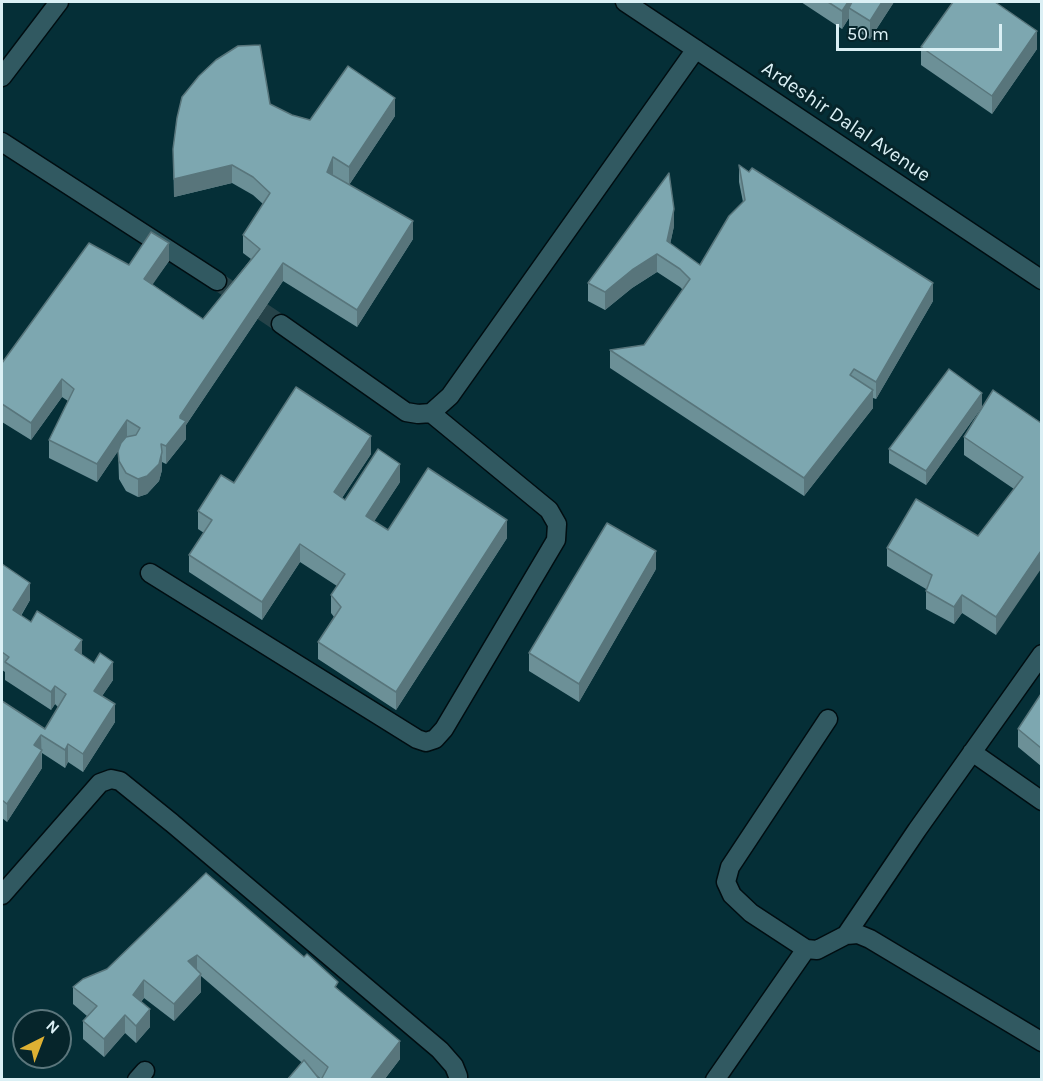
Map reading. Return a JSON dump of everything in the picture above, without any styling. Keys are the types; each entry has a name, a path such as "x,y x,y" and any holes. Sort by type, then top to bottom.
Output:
{"street":[{"path":"2,77 59,2"},
{"name":"Ardeshir Dalal Avenue","path":"626,2 1041,280"},
{"path":"281,324 406,412 431,413 450,396 696,49"},
{"path":"2,142 217,281"},
{"path":"150,573 417,739 426,742 435,739 444,729 556,540 557,524 549,510 431,413"},
{"path":"846,935 1041,654"},
{"path":"828,718 730,867 726,882 732,895 751,913 806,948 817,950 846,935 858,934 870,939 1041,1042"},
{"path":"972,752 1041,801"},
{"path":"2,895 100,783 111,779 120,781 440,1050 454,1066 458,1080"},
{"path":"715,1080 806,948"}],"shaded area":[{"path":"2,2 1041,2 1041,1079 2,1080"}],"building":[{"path":"828,2 848,2 842,11"},
{"path":"852,2 882,2 870,21 849,8"},
{"path":"953,2 995,2 1037,31 992,96 921,47"},
{"path":"260,45 270,104 292,115 310,120 348,66 395,98 349,167 333,157 327,172 413,221 357,310 283,263 180,416 186,421 166,446 161,444 159,464 147,476 138,479 126,473 119,461 118,451 126,437 136,435 140,428 127,420 97,464 49,440 74,389 62,379 31,423 2,404 2,363 89,243 129,265 151,232 169,243 144,279 203,319 260,249 243,235 270,193 253,177 232,165 174,179 173,149 182,97 199,76 216,60 238,46"},
{"path":"739,165 749,172 752,168 933,283 876,382 854,369 850,375 873,390 804,478 610,350 644,345 690,279 680,269 657,254 632,270 605,292 588,283 669,173 674,209 667,241 700,265 729,216 745,200"},
{"path":"949,369 982,393 926,471 889,449"},
{"path":"296,387 371,436 334,492 345,500 378,449 400,464 366,516 388,530 428,468 507,520 396,692 318,642 341,607 331,595 345,574 300,544 262,602 189,555 212,520 198,511 221,475 234,483"},
{"path":"993,390 1041,423 1041,551 996,617 962,595 954,607 926,591 932,575 887,548 916,499 978,536 1023,477 964,437"},
{"path":"607,523 656,551 579,684 529,653"},
{"path":"2,564 30,583 13,610 31,622 37,611 82,640 75,650 94,663 100,653 113,662 94,691 115,704 83,754 68,744 65,750 41,735 34,745 42,750 7,804 2,800 2,701 45,729 66,694 55,686 51,692 5,662 9,657 2,652"},
{"path":"1041,694 1041,748 1018,729"},
{"path":"206,873 304,957 307,954 338,982 335,987 400,1041 370,1080 321,1080 328,1067 197,955 188,961 201,974 174,1004 144,980 133,995 150,1009 136,1026 125,1015 104,1039 83,1021 97,1006 73,987 83,979 107,969"},
{"path":"304,1060 320,1080 287,1080"}],"tunnel":[{"path":"217,281 281,324"}]}
